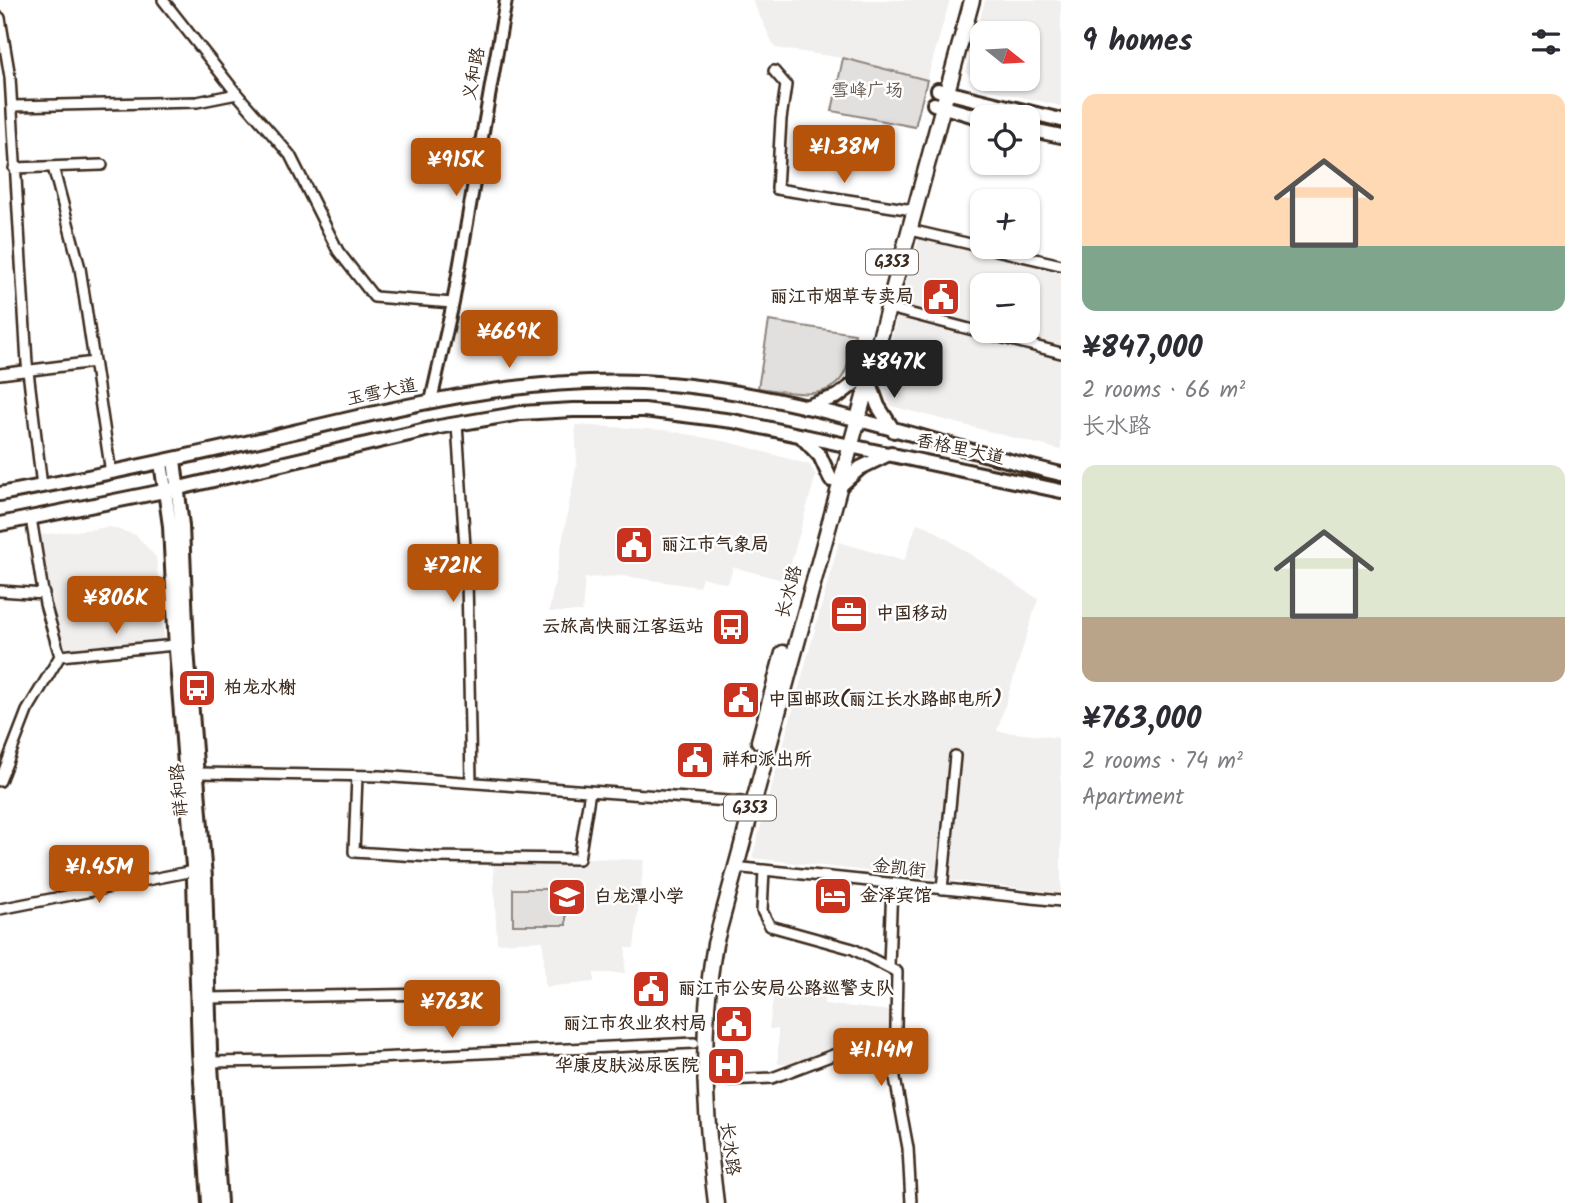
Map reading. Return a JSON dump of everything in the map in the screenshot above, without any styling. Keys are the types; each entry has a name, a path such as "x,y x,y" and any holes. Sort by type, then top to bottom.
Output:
{"highway":[{"name":"长水路","path":"864,380 889,308 910,230 962,0"},
{"name":"长水路","path":"707,1203 695,1105 694,1043 705,942 742,802 864,380 906,209 972,0"},
{"name":"长水路","path":"716,1203 703,1081 704,1026 710,971 734,867 835,483"}],"main road":[{"path":"940,98 970,112"},
{"path":"940,98 1061,120"},
{"path":"1040,132 1061,136"},
{"path":"804,407 838,396 864,380 894,431"},
{"name":"玉雪大道","path":"0,494 167,461 431,401 518,385 621,382 718,390 853,420"},
{"path":"0,524 172,490 366,443 521,413 621,409 704,416 846,444"},
{"name":"香格里大道","path":"853,420 1061,474"},
{"path":"798,434 820,456 835,483 891,453"},
{"name":"香格里大道","path":"846,444 1061,491"},
{"name":"祥和路","path":"167,461 172,490 205,878 208,998 220,1203"},
{"name":"祥和路","path":"172,490 176,645 193,871 199,1051 209,1203"}],"street":[{"path":"163,0 289,155 338,251 374,297 453,303"},
{"name":"义和路","path":"431,401 453,303 504,0"},
{"path":"0,18 8,57 12,106 27,370 42,486"},
{"path":"774,71 786,85 780,119 777,190 906,209"},
{"path":"12,106 197,102 237,94"},
{"path":"14,168 102,166"},
{"path":"53,167 75,244 111,472"},
{"path":"910,230 1061,265"},
{"path":"889,308 1061,353"},
{"path":"0,374 94,362"},
{"path":"457,424 467,578 471,782"},
{"path":"0,781 27,711 60,656 44,594 31,518"},
{"path":"0,591 44,594"},
{"path":"60,656 176,645"},
{"path":"943,889 955,756"},
{"path":"197,773 356,776 471,782 742,802"},
{"path":"356,776 354,852 434,857 579,859 590,790"},
{"name":"金凯街","path":"734,867 1061,901"},
{"path":"764,870 762,912 769,926 853,949 897,972 896,1088 908,1148 911,1203"},
{"path":"0,909 193,871"},
{"path":"889,966 892,884"},
{"path":"208,998 436,994"},
{"path":"703,1081 772,1078 849,1049 896,1042"},
{"path":"211,1062 371,1058 694,1043"}],"shaded area":[{"path":"752,0 950,0 927,80 843,58 775,48"},
{"path":"985,0 1061,0 1061,106 994,91 1040,91 1040,21 979,21"},
{"path":"970,57 970,76 966,72"},
{"name":"丽江市烟草专卖局","path":"920,235 970,247 970,259 1023,259 1061,268 1061,350 1033,343 1040,343 1040,273 970,273 970,327 898,308"},
{"path":"898,314 970,333 970,343 1005,343 1061,358 1061,450 891,406 879,387"},
{"name":"丽江市气象局","path":"575,425 665,430 733,443 810,465 816,475 786,581 733,567 728,584 702,577 699,587 623,576 585,578 582,612 549,612 577,462"},
{"path":"917,523 929,527 1038,599 997,731 1061,738 1061,893 752,858 839,542 904,561"},
{"path":"110,527 136,535 156,557 164,639 66,648 58,637 39,535"},
{"name":"白龙潭小学","path":"584,858 644,860 634,948 626,948 625,973 594,973 594,982 545,987 543,941 497,943 493,864 583,863"},
{"path":"774,991 824,997 824,1004 892,1011 892,1039 800,1064 778,1064 778,1029 769,1029"}],"green space":[{"name":"雪峰广场","path":"843,58 927,80 915,127 832,111"},
{"path":"769,321 855,334 847,368 838,382 829,389 806,393 758,388"},
{"path":"513,889 566,889 566,925 513,925"}],"place":[{"name":"丽江市烟草专卖局","path":"941,297"},
{"name":"丽江市气象局","path":"634,545"},
{"name":"中国移动","path":"849,614"},
{"name":"云旅高快丽江客运站","path":"731,627"},
{"name":"柏龙水榭","path":"197,688"},
{"name":"中国邮政(丽江长水路邮电所)","path":"741,700"},
{"name":"祥和派出所","path":"695,760"},
{"name":"金泽宾馆","path":"833,896"},
{"name":"白龙潭小学","path":"567,897"},
{"name":"丽江市公安局公路巡警支队","path":"651,989"},
{"name":"丽江市农业农村局","path":"734,1024"},
{"name":"华康皮肤泌尿医院","path":"726,1066"}]}
